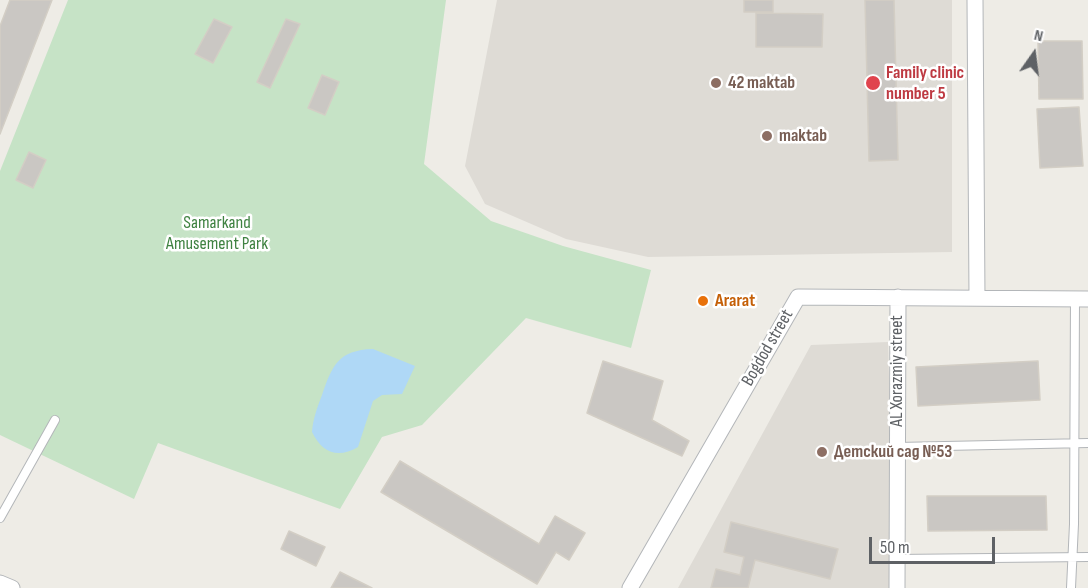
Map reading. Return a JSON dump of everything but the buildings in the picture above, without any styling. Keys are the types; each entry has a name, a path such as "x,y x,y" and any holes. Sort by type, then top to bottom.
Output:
{"street":[{"path":"975,0 977,297"},
{"name":"Bogdod street","path":"630,588 798,297 1082,299"},
{"name":"AL Xorazmiy street","path":"897,588 898,297"},
{"path":"0,584 12,588"}],"lane":[{"path":"1071,588 1082,299"},
{"path":"0,518 55,420"},
{"path":"897,447 1088,443"},
{"path":"896,559 1088,557"}],"shaded area":[{"name":"42 maktab","path":"497,0 952,0 952,252 648,257 566,239 485,204 465,166"},
{"name":"Детский сад №53","path":"888,342 895,588 678,588 811,345"}],"green space":[{"name":"Samarkand Amusement Park","path":"68,0 446,0 424,164 491,221 563,246 651,270 631,348 526,318 422,425 382,437 340,509 158,443 134,499 0,435 0,171"}],"water":[{"path":"373,349 415,366 402,394 382,395 373,401 358,447 344,453 331,452 321,445 312,432 329,376 344,356 361,350"}],"place":[{"name":"42 maktab","path":"716,83"},
{"name":"Family clinic number 5","path":"873,83"},
{"name":"maktab","path":"767,136"},
{"name":"Ararat","path":"703,301"},
{"name":"Детский сад №53","path":"822,452"}]}
